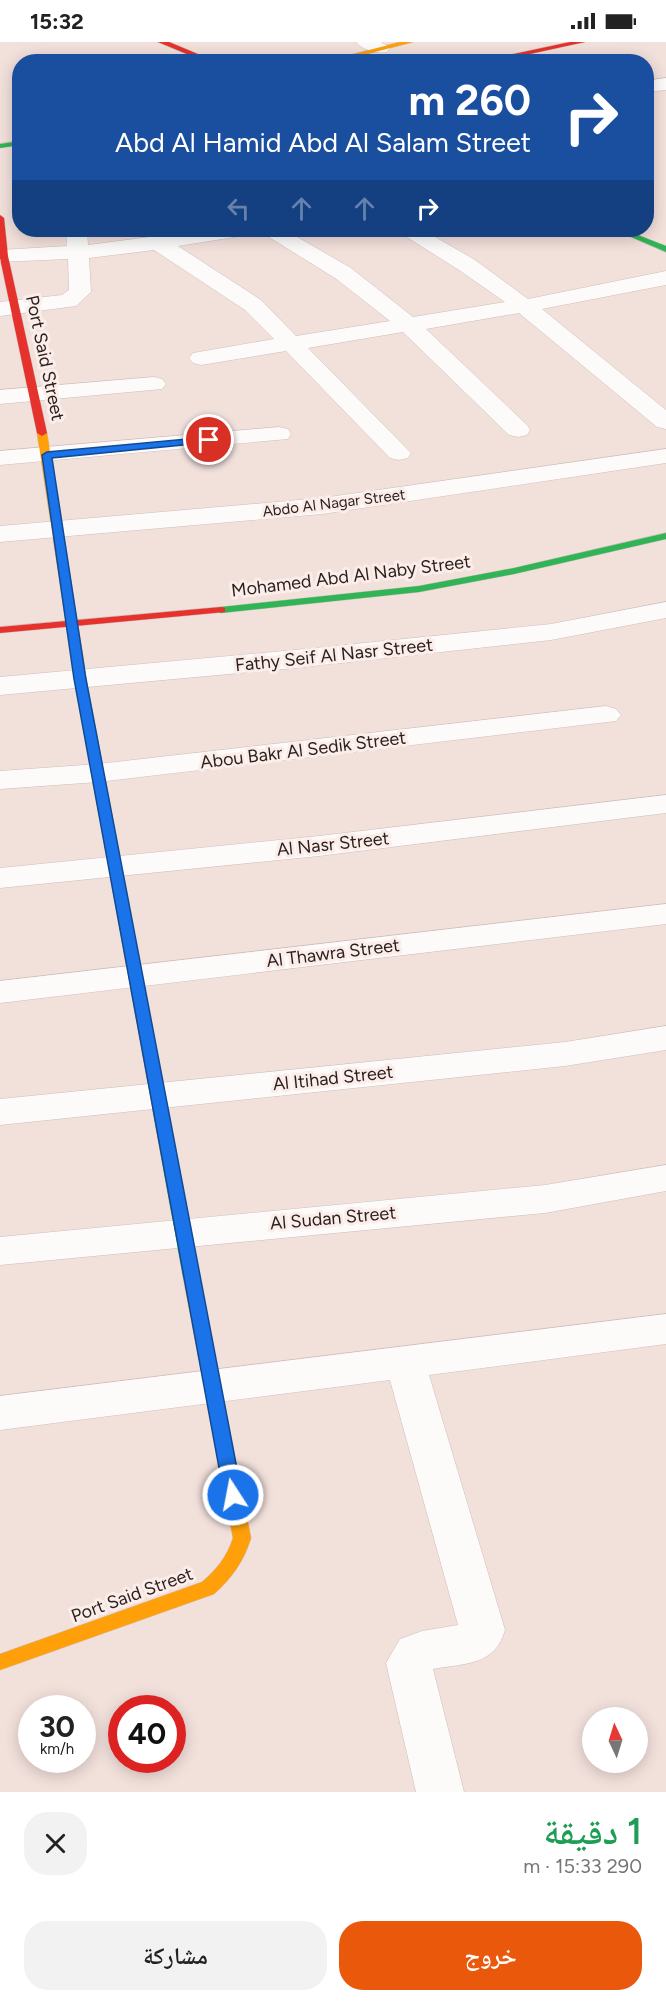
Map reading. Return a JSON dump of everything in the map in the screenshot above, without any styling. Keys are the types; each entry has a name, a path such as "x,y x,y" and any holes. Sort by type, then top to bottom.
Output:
{"street":[{"path":"162,42 193,54"},
{"path":"348,54 373,45 409,42"},
{"path":"520,54 581,42"},
{"name":"Port Said Street","path":"0,218 8,309 34,395 47,455 80,679 242,1538 238,1555 227,1573 208,1588 0,1662"},
{"path":"8,309 75,298 80,292 81,285 76,253 77,237"},
{"path":"2,256 76,253 200,237"},
{"path":"284,237 343,273 409,325 518,430"},
{"path":"421,237 468,265 524,306 666,422"},
{"path":"639,237 664,246"},
{"path":"159,244 253,305 399,453"},
{"path":"201,358 524,306 666,278"},
{"path":"0,397 154,384"},
{"path":"0,458 279,434"},
{"name":"Abdo Al Nagar Street","path":"0,534 322,506 666,456"},
{"name":"Mohamed Abd Al Naby Street","path":"0,630 71,625 431,587 514,572 666,536"},
{"name":"Fathy Seif Al Nasr Street","path":"0,686 551,632 666,610"},
{"name":"Abou Bakr Al Sedik Street","path":"0,780 98,773 606,716"},
{"name":"Al Nasr Street","path":"0,878 320,846 666,804"},
{"name":"Al Thawra Street","path":"0,992 666,914"},
{"name":"Al Itihad Street","path":"0,1112 565,1054 666,1038"},
{"name":"Al Sudan Street","path":"0,1251 544,1199 666,1178"},
{"path":"0,1413 666,1329"},
{"path":"405,1362 482,1630 480,1637 473,1642 422,1651 416,1653 409,1663 440,1792"}],"traffic: fast":[{"path":"0,146 12,144"},
{"path":"636,237 666,249"},
{"path":"221,610 419,589 514,571 666,536"},
{"path":"82,688 191,1277"}],"traffic: slow":[{"path":"359,54 409,42"},
{"path":"42,433 82,688"},
{"path":"0,1662 208,1588 225,1572 237,1553 242,1538 191,1277"}],"traffic: jam":[{"path":"162,42 193,54"},
{"path":"520,54 581,42"},
{"path":"0,218 4,256 42,433"},
{"path":"0,630 221,610"}],"route":[{"path":"209,440 47,455 80,679 233,1495"}]}
